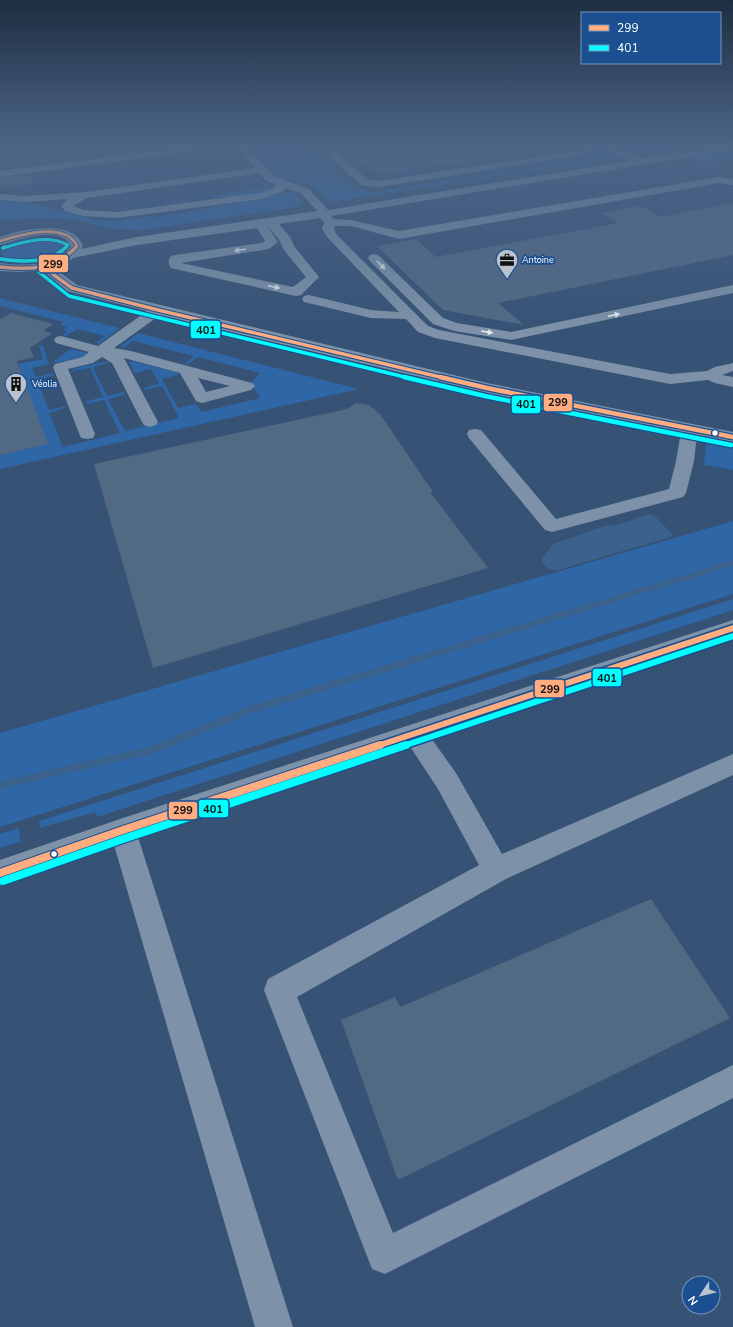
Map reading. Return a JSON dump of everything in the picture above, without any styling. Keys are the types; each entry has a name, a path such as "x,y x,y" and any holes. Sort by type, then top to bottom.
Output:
{"street":[{"path":"68,207 84,213 117,215 179,207"},
{"path":"318,207 326,216 352,237"},
{"path":"2,228 26,233 58,233 74,240 137,240 171,237 259,223 326,216 376,207"},
{"path":"562,207 399,235 367,243 438,321 454,327 511,336 733,289"},
{"path":"326,216 399,235"},
{"path":"326,216 331,235 408,315 423,329 435,334 670,379 711,375 720,370 733,367"},
{"path":"271,222 284,237 288,247 312,277 296,292 175,265 175,259 265,246 288,247"},
{"path":"259,223 272,242 265,246"},
{"path":"0,241 26,233"},
{"path":"71,255 77,246 74,240"},
{"path":"0,267 20,269 45,266 71,255 137,240"},
{"path":"45,266 54,275 72,288 158,310 487,388 733,437"},
{"path":"309,300 381,316 408,315"},
{"path":"87,434 60,367 88,360 158,310"},
{"path":"61,340 101,351 126,354 186,370"},
{"path":"101,351 118,360 150,422"},
{"path":"711,375 720,380 733,382"},
{"path":"475,434 552,526 677,493 685,461 690,429"},
{"path":"0,873 123,830 733,628"},
{"path":"414,733 447,781 496,870"},
{"path":"733,764 496,870 279,990 385,1256 733,1081"},
{"path":"123,830 274,1327"}],"shaded area":[{"path":"0,207 47,207 96,220 117,221 150,216 151,218 215,207 296,207 142,230 109,229 82,221 53,218 0,221"},
{"path":"34,238 55,239 62,243 64,247 52,258 44,261 26,263 3,257 1,252 8,246 20,241"},
{"path":"0,298 120,328 99,344 96,343 105,336 77,329 66,336 62,335 67,331 63,330 67,327 60,325 64,322 0,306"},
{"path":"138,333 359,389 0,469 0,455 47,443 18,364 43,359 39,346 43,345 49,364 32,368 36,377 53,373 54,375 37,380 49,410 65,406 66,408 49,413 63,447 120,433 104,400 87,404 87,401 103,397 90,368 73,371 72,369 108,361 109,363 93,367 107,396 124,392 125,395 108,399 125,431 179,418 162,386 145,390 144,388 159,383 151,369 135,373 129,362 132,361 178,373 178,375 162,379 178,408 196,404 201,412 260,398 251,383 260,373 198,357 189,364 185,363 194,356 133,341 123,348 120,347"},
{"path":"71,349 88,353 83,357 55,363 54,361"},
{"path":"706,443 733,448 733,470 704,465"},
{"path":"649,514 654,515 673,535 671,537 558,570 548,568 541,560 553,544 605,526 612,526 635,520 635,518"},
{"path":"733,521 733,594 0,827 0,733"},
{"path":"733,599 733,610 97,817 95,812 40,828 39,821"},
{"path":"19,828 20,842 0,848 0,834"}],"building":[{"name":"Antoine","path":"636,207 643,207 660,217 713,207 733,207 733,255 498,303 524,325 443,310 377,246 416,239 436,257 619,223 602,213"},
{"name":"Véolia","path":"11,313 53,324 43,331 53,333 30,348 34,357 17,361 48,444 0,455 0,319"},
{"path":"356,403 369,405 380,414 433,492 430,492 488,568 153,668 94,464 347,409"},
{"path":"651,899 730,1018 398,1180 341,1020 395,997 400,1007"}],"waterway":[{"path":"0,785 152,750 249,710 733,563"}],"transit line":[{"name":"299","path":"0,241 37,232 57,232 72,238 77,246 62,260 42,267 21,269 0,267"},
{"name":"401","path":"1,259 27,261 47,258 62,251 68,245 62,241 45,239 3,248"},
{"name":"299","path":"45,266 54,275 72,288 158,310 487,388 733,437"},
{"name":"401","path":"39,272 69,296 156,318 485,396 731,445"},
{"name":"299","path":"0,873 123,830 733,628"},
{"name":"401","path":"3,881 126,838 733,636"}],"place":[{"name":"Antoine","path":"507,280"},
{"name":"Véolia","path":"16,404"}]}
